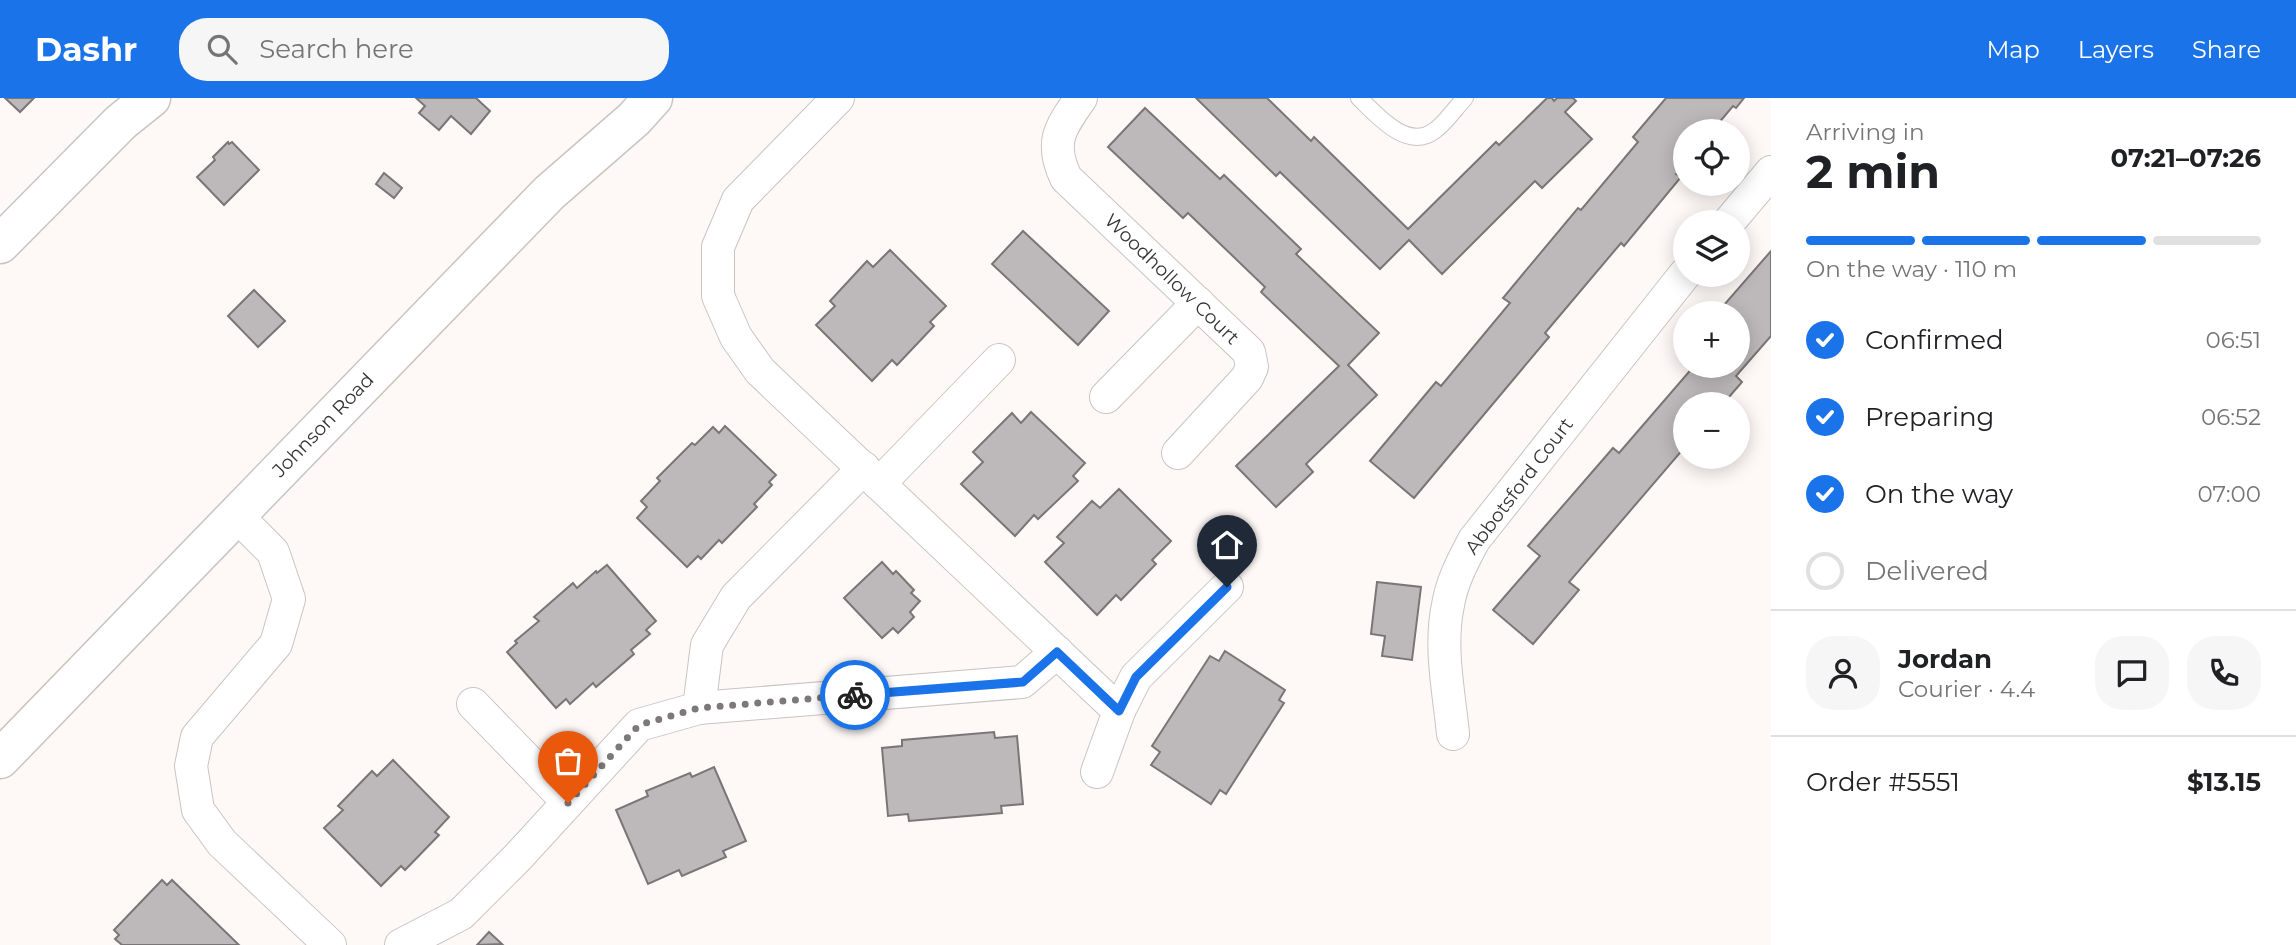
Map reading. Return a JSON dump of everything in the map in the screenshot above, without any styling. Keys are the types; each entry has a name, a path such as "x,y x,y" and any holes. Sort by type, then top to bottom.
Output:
{"street":[{"path":"0,244 121,122 151,98"},
{"path":"838,98 738,200 718,247 718,296 736,337 760,371 1119,711"},
{"name":"Woodhollow Court","path":"1081,98 1060,127 1058,161 1066,178 1249,352 1252,367 1247,378 1178,453"},
{"name":"Johnson Road","path":"0,759 633,105"},
{"path":"1739,210 1771,172"},
{"name":"Abbotsford Court","path":"1453,734 1444,640 1448,605 1458,571 1474,540 1675,287"},
{"path":"1106,397 1198,303"},
{"path":"699,708 707,645 736,597 999,360"},
{"path":"236,515 273,552 289,599 276,644 197,737 191,766 198,810 222,843 330,945"},
{"path":"1097,772 1119,711 1136,677 1227,587"},
{"path":"401,945 461,915 639,725 699,708 1023,682 1057,652"},
{"path":"473,704 568,803"}],"lane":[{"path":"1359,98 1405,136 1420,137 1434,132 1465,98"}],"building":[{"path":"5,98 34,98 20,112"},
{"path":"416,98 476,98 490,111 471,134 451,116 439,130 419,113 425,106"},
{"path":"1196,98 1267,98 1311,141 1314,137 1408,229 1496,142 1499,145 1547,98 1554,101 1557,98 1573,98 1576,101 1565,112 1592,139 1542,188 1535,181 1442,274 1409,240 1380,269 1280,172 1276,176"},
{"path":"1666,98 1744,98 1722,119 1673,119 1673,187 1624,246 1621,243 1545,333 1549,337 1414,498 1370,461 1436,382 1441,386 1510,303 1503,298 1578,208 1581,210 1638,142 1633,137"},
{"path":"1145,108 1220,179 1224,175 1301,249 1296,254 1379,333 1348,365 1377,395 1306,464 1313,472 1276,507 1236,466 1339,366 1261,292 1265,287 1188,213 1183,218 1108,147"},
{"path":"228,142 232,142 259,170 224,205 197,177 215,160 213,157"},
{"path":"384,173 402,188 394,198 376,184"},
{"path":"1023,231 1109,311 1078,345 992,264"},
{"path":"890,250 946,306 930,322 934,326 897,365 892,360 872,381 816,325 835,306 830,301 867,261 873,267"},
{"path":"1771,251 1771,336 1750,360 1750,301 1727,301 1740,287 1750,287 1750,275"},
{"path":"254,290 285,321 258,347 228,316"},
{"path":"1684,378 1738,378 1742,382 1733,392 1673,392 1673,461 1569,582 1579,590 1533,644 1493,610 1540,556 1528,546 1613,448 1619,453"},
{"path":"1031,412 1085,463 1073,476 1078,481 1038,519 1034,515 1015,536 961,484 983,462 973,452 1012,413 1021,423"},
{"path":"725,426 776,475 769,482 772,485 754,504 757,507 722,543 719,540 701,559 698,556 687,567 637,518 647,507 641,501 660,481 657,478 692,443 695,445 713,427 719,433"},
{"path":"1119,489 1171,541 1152,560 1156,564 1121,600 1116,595 1097,615 1045,562 1064,543 1057,537 1092,501 1100,508"},
{"path":"882,562 893,574 896,571 914,590 911,593 920,601 910,612 914,617 898,633 893,628 882,638 844,598"},
{"path":"607,565 656,621 646,630 650,634 631,650 634,654 596,687 593,683 570,704 566,699 556,708 507,652 517,643 515,641 539,621 534,617 573,583 577,588"},
{"path":"1377,582 1421,587 1412,660 1382,656 1385,636 1371,634"},
{"path":"1225,651 1285,690 1279,700 1284,703 1226,794 1220,790 1211,804 1151,765 1160,752 1152,746 1210,656 1219,661"},
{"path":"994,732 995,738 1017,736 1023,804 1001,806 1002,813 909,821 908,814 888,816 882,748 902,746 902,740"},
{"path":"393,760 449,817 435,832 439,835 405,870 401,866 381,886 324,828 343,810 338,806 372,771 377,776"},
{"path":"714,767 746,841 723,851 726,857 682,876 679,870 648,884 616,810 648,796 646,791 690,773 692,777"},
{"path":"162,880 167,885 172,880 239,945 122,945 115,939 119,935 114,930"},
{"path":"489,932 502,944 477,945"}],"way so far":[{"path":"568,803 639,725 699,708 855,695"}],"route":[{"path":"855,695 1023,682 1057,652 1119,711 1136,677 1227,587"}]}
